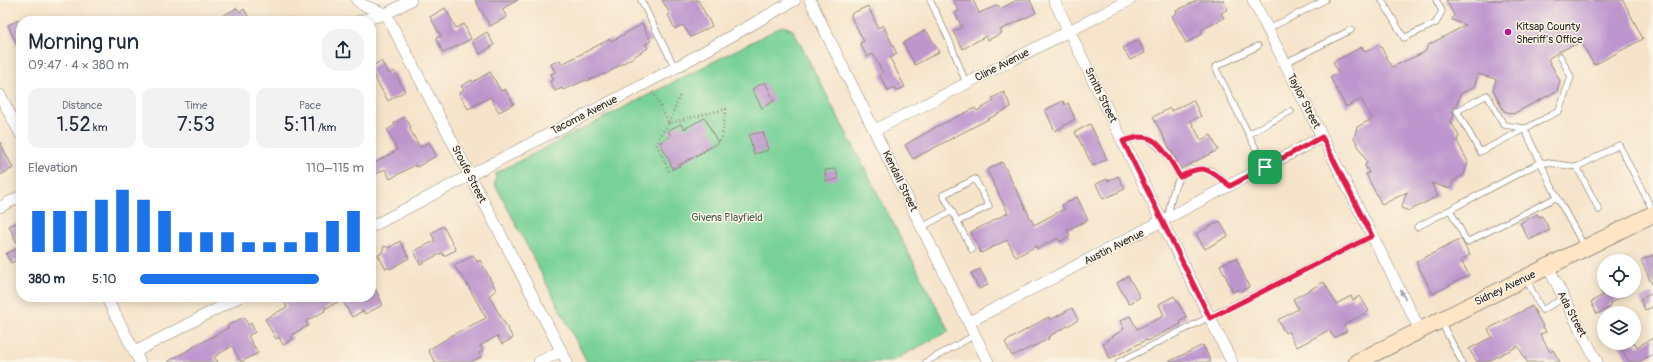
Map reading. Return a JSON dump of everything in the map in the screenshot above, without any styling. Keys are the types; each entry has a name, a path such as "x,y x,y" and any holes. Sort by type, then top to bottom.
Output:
{"main road":[{"name":"Sidney Avenue","path":"1357,362 1653,214"}],"street":[{"path":"357,0 386,14"},
{"path":"376,17 386,14 411,0"},
{"name":"Tacoma Avenue","path":"376,224 648,83 795,0"},
{"name":"Kendall Street","path":"810,0 988,362"},
{"name":"Smith Street","path":"1054,0 1123,141 1165,220 1232,362"},
{"name":"Cline Avenue","path":"875,130 1130,0"},
{"name":"Taylor Street","path":"1253,0 1420,330"},
{"name":"Sroufe Street","path":"386,14 567,362"},
{"path":"0,95 16,125"},
{"name":"Austin Avenue","path":"969,322 1322,137"},
{"path":"0,207 16,199"},
{"name":"Ada Street","path":"1548,267 1597,362"},
{"path":"109,302 137,357 230,302"},
{"path":"539,362 561,351"}],"lane":[{"path":"641,0 675,68"},
{"path":"930,0 950,42 966,83"},
{"path":"1268,29 1324,0"},
{"path":"1382,0 1404,38 1436,23 1442,11 1436,0"},
{"path":"1285,63 1351,30"},
{"path":"1258,46 1215,68 1265,167"},
{"path":"1524,128 1504,125 1487,95 1457,111 1480,152 1559,111 1571,77 1560,56"},
{"path":"1248,134 1291,111"},
{"path":"1524,128 1585,248"},
{"path":"1123,141 1138,137 1149,138 1169,157 1180,177"},
{"path":"1417,227 1541,162 1577,166 1619,145 1653,211"},
{"path":"1577,166 1599,210"},
{"path":"1165,220 1171,194 1180,177 1192,170 1204,168 1210,170 1230,186"},
{"path":"957,222 989,206 975,179 943,195 952,211 957,222 972,250"},
{"path":"1450,210 1467,242 1558,197"},
{"path":"922,227 952,211"},
{"path":"1119,362 1372,236"},
{"path":"1526,278 1542,310 1564,298"},
{"path":"1440,320 1462,362"},
{"path":"926,362 975,335"}],"path":[{"path":"648,83 669,123"},
{"path":"669,123 726,109 722,137 718,143 669,170 657,145 658,140 669,123 680,95"}],"green space":[{"name":"Givens Playfield","path":"783,26 793,30 949,331 890,362 587,362 495,184 496,173"}],"building":[{"path":"475,0 518,0 502,9 507,17 490,26"},
{"path":"662,0 698,0 712,26 691,37 683,25 675,29 668,15 670,14"},
{"path":"953,0 973,0 979,13 998,5 1000,9 1017,0 1030,0 1036,13 1000,30 1002,33 988,40 986,36 963,49 953,32 962,27 955,13 959,11"},
{"path":"1198,0 1223,0 1228,9 1221,13 1224,18 1201,30 1202,34 1186,43 1172,16 1177,13 1176,11"},
{"path":"1446,0 1623,0 1643,39 1594,65 1581,42 1558,52 1548,59 1560,81 1557,91 1513,114 1504,111 1493,90 1496,79 1478,74 1474,87 1460,94 1456,107 1453,111 1454,114 1451,122 1459,136 1457,141 1468,162 1464,175 1453,181 1450,189 1431,183 1438,196 1409,211 1401,208 1407,192 1382,205 1366,174 1369,173 1365,166 1367,162 1354,138 1357,127 1372,119 1361,99 1346,107 1330,77 1338,72 1333,62 1362,47 1365,52 1380,45 1392,67 1425,52 1428,45 1466,25 1452,20 1454,15"},
{"path":"868,6 878,28 883,25 897,54 890,58 905,87 896,91 894,87 888,91 880,76 883,73 873,54 867,57 860,43 864,41 851,17 851,14"},
{"path":"237,8 240,12 244,9 248,16 222,16"},
{"path":"445,8 456,28 464,24 471,39 443,53 436,38 441,36 430,17"},
{"path":"16,21 16,43 8,25"},
{"path":"642,24 651,41 645,44 648,48 604,75 603,74 587,81 586,80 563,90 562,88 555,91 550,81 554,79 551,74 555,72 551,64 560,60 562,64 610,39 612,41"},
{"path":"926,30 939,52 915,65 903,43"},
{"path":"487,32 494,45 480,54 472,41"},
{"path":"1138,40 1145,53 1130,60 1123,48"},
{"path":"381,61 389,74 394,71 405,91 388,101 376,80 376,64"},
{"path":"490,72 501,91 505,89 514,104 499,112 490,97 468,109 459,93 464,90 461,86 472,80 473,82"},
{"path":"765,82 774,101 762,108 752,89"},
{"path":"1004,92 1011,107 913,159 905,145 936,127 975,108 977,111 994,101 992,98"},
{"path":"1193,100 1201,116 1191,121 1201,140 1211,135 1218,150 1181,169 1153,117 1170,108 1171,111"},
{"path":"1063,101 1065,105 1068,103 1075,119 1055,131 1045,110"},
{"path":"405,117 411,127 409,128 420,147 429,142 436,156 417,167 415,165 390,179 385,169 376,174 376,162 397,150 387,130 395,125 394,123"},
{"path":"705,118 718,143 673,169 660,142 671,136 668,130 681,124 684,129"},
{"path":"1090,124 1107,159 1093,166 1075,132"},
{"path":"763,132 768,150 754,154 749,135"},
{"path":"0,142 13,168 0,175"},
{"path":"1002,162 1034,225 1064,209 1062,205 1077,197 1088,220 1067,230 1070,236 1060,242 1058,238 1037,249 1036,246 1016,257 1007,240 981,253 971,232 1008,213 987,170"},
{"path":"836,169 838,179 826,181 825,170"},
{"path":"1118,176 1125,189 1103,199 1096,184 1107,179 1108,181"},
{"path":"1537,214 1539,217 1542,216 1550,230 1529,240 1520,223"},
{"path":"1220,221 1228,236 1205,249 1196,234"},
{"path":"16,223 16,241 9,226"},
{"path":"443,226 456,250 444,256 442,253 420,264 414,251 435,241 431,233"},
{"path":"1461,239 1470,255 1461,260 1469,275 1433,294 1416,262"},
{"path":"400,241 409,258 390,269 389,267 386,269 378,255 382,253 384,246 389,248"},
{"path":"16,249 16,260 11,263 6,254"},
{"path":"473,255 477,262 480,260 496,290 489,296 513,338 502,344 497,336 480,346 483,351 479,353 481,357 471,362 435,362 428,350 448,337 486,318 467,284 454,266"},
{"path":"1653,255 1653,287 1641,260"},
{"path":"1236,258 1249,287 1241,291 1239,289 1233,292 1220,265"},
{"path":"980,269 988,285 979,289 971,273"},
{"path":"1128,276 1140,297 1129,304 1117,283"},
{"path":"1324,282 1336,304 1351,296 1353,300 1360,296 1369,311 1345,324 1344,326 1347,331 1334,338 1329,330 1297,347 1288,331 1285,333 1278,320 1298,309 1293,299"},
{"path":"376,290 383,305 365,314 363,311 352,317 343,302 376,302"},
{"path":"1653,293 1653,307 1645,310 1640,299"},
{"path":"1174,296 1187,318 1180,321 1181,324 1110,359 1103,344 1124,329 1120,321 1130,316 1137,329 1164,316 1159,304"},
{"path":"1598,298 1620,298 1609,304 1610,306 1597,306 1597,314 1591,302"},
{"path":"284,302 338,302 306,321 308,326 291,335 293,339 283,345 279,337 276,339 265,319 287,307"},
{"path":"1532,306 1546,332 1540,334 1550,352 1553,350 1560,362 1527,362 1518,346 1487,362 1477,362 1469,349 1492,337 1488,329"},
{"path":"1072,308 1078,320 1048,337 1049,339 1012,356 1005,342 1043,320 1049,317 1050,320"},
{"path":"244,317 248,325 251,323 255,332 248,336 258,353 241,362 232,346 214,357 218,362 167,362 228,328 227,326"},
{"path":"1653,338 1653,354 1639,362 1629,362 1622,350 1641,350 1641,345"},
{"path":"1203,345 1211,362 1168,362"}],"place":[{"name":"Kitsap County Sheriff's Office","path":"1508,32"}],"route":[{"path":"1138,137 1149,138 1169,157 1180,177 1192,170 1204,168 1210,170 1230,186 1265,167 1322,137 1372,236 1210,318 1123,141 1138,137"}]}
